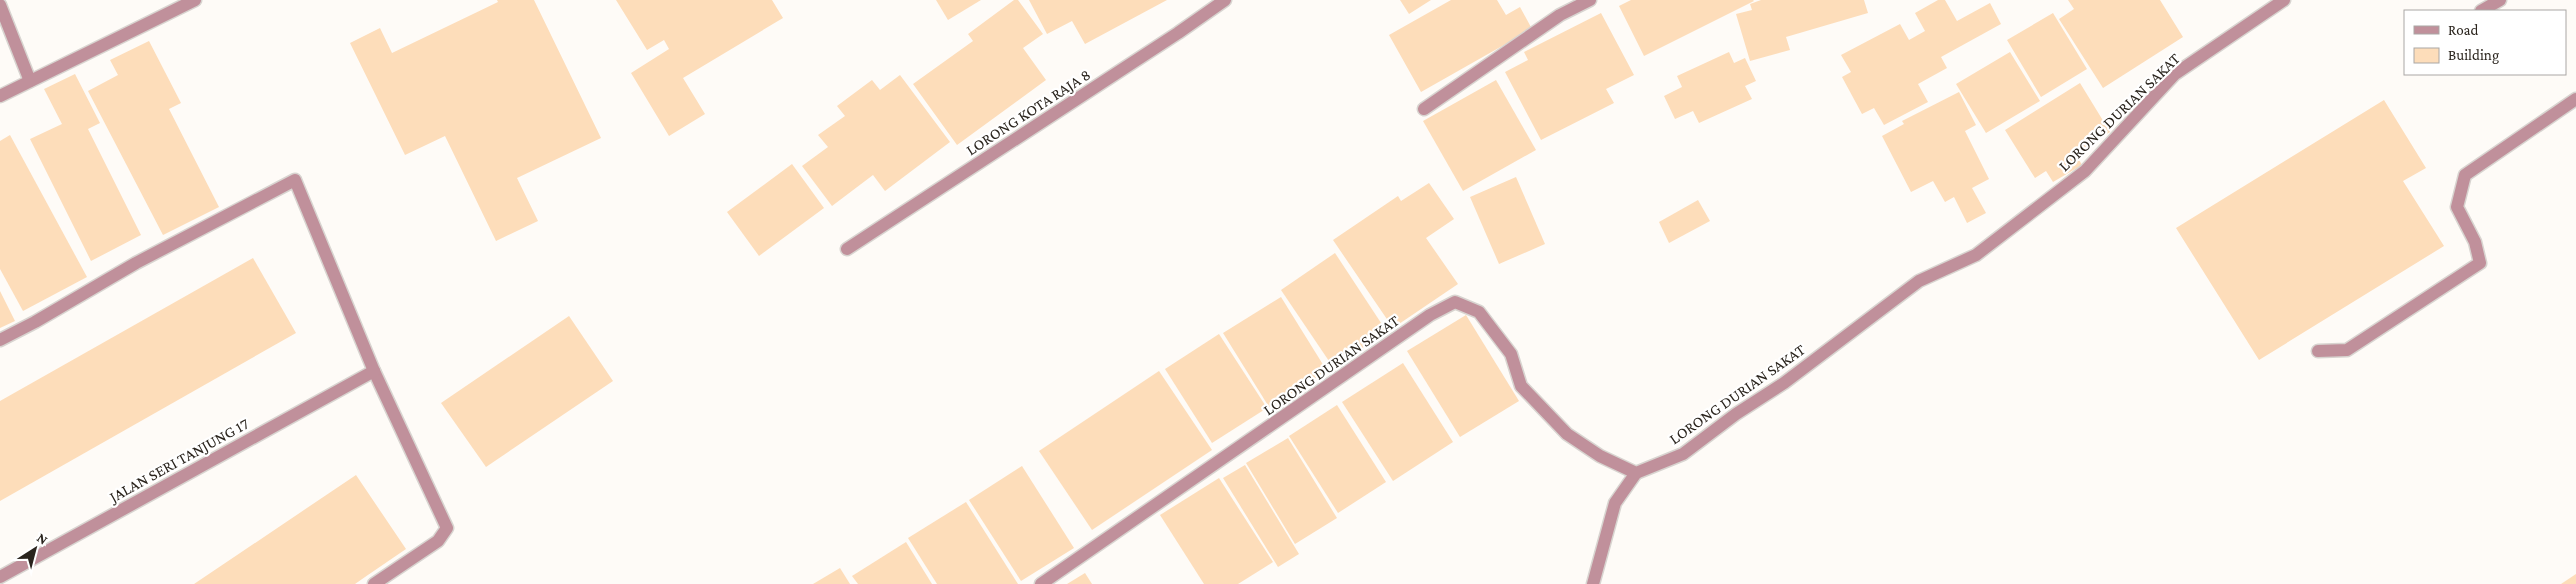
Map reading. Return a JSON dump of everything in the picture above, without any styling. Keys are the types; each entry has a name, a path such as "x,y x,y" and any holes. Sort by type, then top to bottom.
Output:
{"street":[{"path":"0,96 195,0"},
{"name":"LORONG KOTA RAJA 8","path":"847,249 1226,0"},
{"path":"1424,108 1560,15 1590,0"},
{"name":"LORONG DURIAN SAKAT","path":"1041,584 1430,315 1455,302 1480,312 1511,354 1521,386 1567,434 1600,456 1636,473 1683,454 1736,414 1784,383 1919,281 1976,254 2085,171 2176,74 2284,0"},
{"path":"2483,10 2500,0"},
{"path":"0,4 30,81"},
{"path":"2318,351 2347,350 2480,263 2474,242 2457,207 2464,175 2576,99"},
{"path":"0,340 35,322 136,263 295,180 374,371 447,528 438,541 374,584"},
{"name":"JALAN SERI TANJUNG 17","path":"0,577 374,371"},
{"path":"1594,584 1615,503 1636,473"}],"building":[{"path":"497,0 534,0 601,138 517,178 538,221 496,241 445,136 405,155 350,43 380,28 392,53 498,2"},
{"path":"616,0 772,0 783,18 683,78 705,114 669,136 631,73 669,49 664,40 647,50"},
{"path":"936,0 981,0 948,20"},
{"path":"1014,0 1018,0 1043,34 1023,48 1046,80 957,145 913,84 973,41 968,34"},
{"path":"1029,0 1167,0 1085,44 1072,21 1047,34"},
{"path":"1400,0 1431,0 1409,14"},
{"path":"1451,0 1497,0 1506,15 1520,7 1532,29 1421,92 1389,35"},
{"path":"1631,0 1754,1 1644,56 1619,6"},
{"path":"1761,0 1864,0 1868,13 1786,37 1790,50 1750,61 1736,14 1752,10 1750,4"},
{"path":"1938,0 1945,0 1957,21 1990,3 2001,24 1941,57 1947,68 1918,84 1928,102 1884,125 1874,108 1862,114 1842,77 1851,72 1841,55 1900,24 1909,40 1925,31 1915,13"},
{"path":"2068,0 2160,0 2183,37 2103,88 2059,19 2074,9"},
{"path":"1601,13 1634,75 1606,89 1614,103 1541,140 1505,72 1528,60 1524,52"},
{"path":"2053,13 2087,69 2041,97 2007,40"},
{"path":"149,41 181,103 169,109 219,207 163,235 88,91 118,75 110,60"},
{"path":"1729,52 1734,63 1745,58 1756,81 1745,86 1752,99 1699,123 1693,111 1675,119 1664,96 1682,87 1677,76"},
{"path":"2010,52 2040,101 1986,133 1956,84"},
{"path":"75,74 100,123 88,129 141,235 91,261 30,139 62,124 44,89"},
{"path":"900,75 950,142 885,191 873,175 832,206 802,166 828,147 818,135 845,116 837,106 872,80 880,90"},
{"path":"1496,80 1536,150 1463,191 1423,121"},
{"path":"2080,83 2110,132 2075,153 2082,165 2053,182 2046,171 2035,178 2005,130"},
{"path":"1959,92 1976,125 1965,131 1989,179 1972,188 1986,213 1967,223 1954,197 1945,202 1933,181 1911,192 1882,136 1904,124 1902,121"},
{"path":"2384,100 2426,168 2403,181 2444,246 2259,360 2176,228"},
{"path":"10,135 87,277 23,311 0,269 0,141"},
{"path":"792,164 824,208 759,256 727,212"},
{"path":"1516,177 1545,244 1499,264 1470,197"},
{"path":"1429,183 1454,219 1426,238 1458,284 1393,328 1333,240 1398,196 1401,201"},
{"path":"1698,200 1710,221 1669,243 1659,222"},
{"path":"1335,253 1387,332 1333,367 1281,290"},
{"path":"253,258 296,333 0,501 0,401"},
{"path":"0,291 15,321 0,328"},
{"path":"1281,297 1327,371 1269,407 1223,333"},
{"path":"1466,315 1519,401 1460,437 1407,351"},
{"path":"569,316 613,381 486,467 441,403"},
{"path":"1219,334 1267,408 1212,443 1165,369"},
{"path":"1403,363 1453,442 1393,481 1342,402"},
{"path":"1159,371 1212,450 1092,530 1039,451"},
{"path":"1337,405 1386,482 1338,513 1289,436"},
{"path":"1288,438 1337,518 1295,544 1246,463"},
{"path":"1245,465 1299,554 1278,567 1223,478"},
{"path":"1022,466 1074,548 1021,581 969,500"},
{"path":"356,475 406,549 355,584 194,584"},
{"path":"1219,478 1273,562 1238,584 1204,584 1160,515"},
{"path":"966,502 1018,584 937,584 908,538"},
{"path":"906,542 932,584 858,584 852,576"},
{"path":"840,568 850,584 813,584"},
{"path":"1085,573 1092,584 1067,584"},
{"path":"2576,574 2576,584 2561,584"}]}
